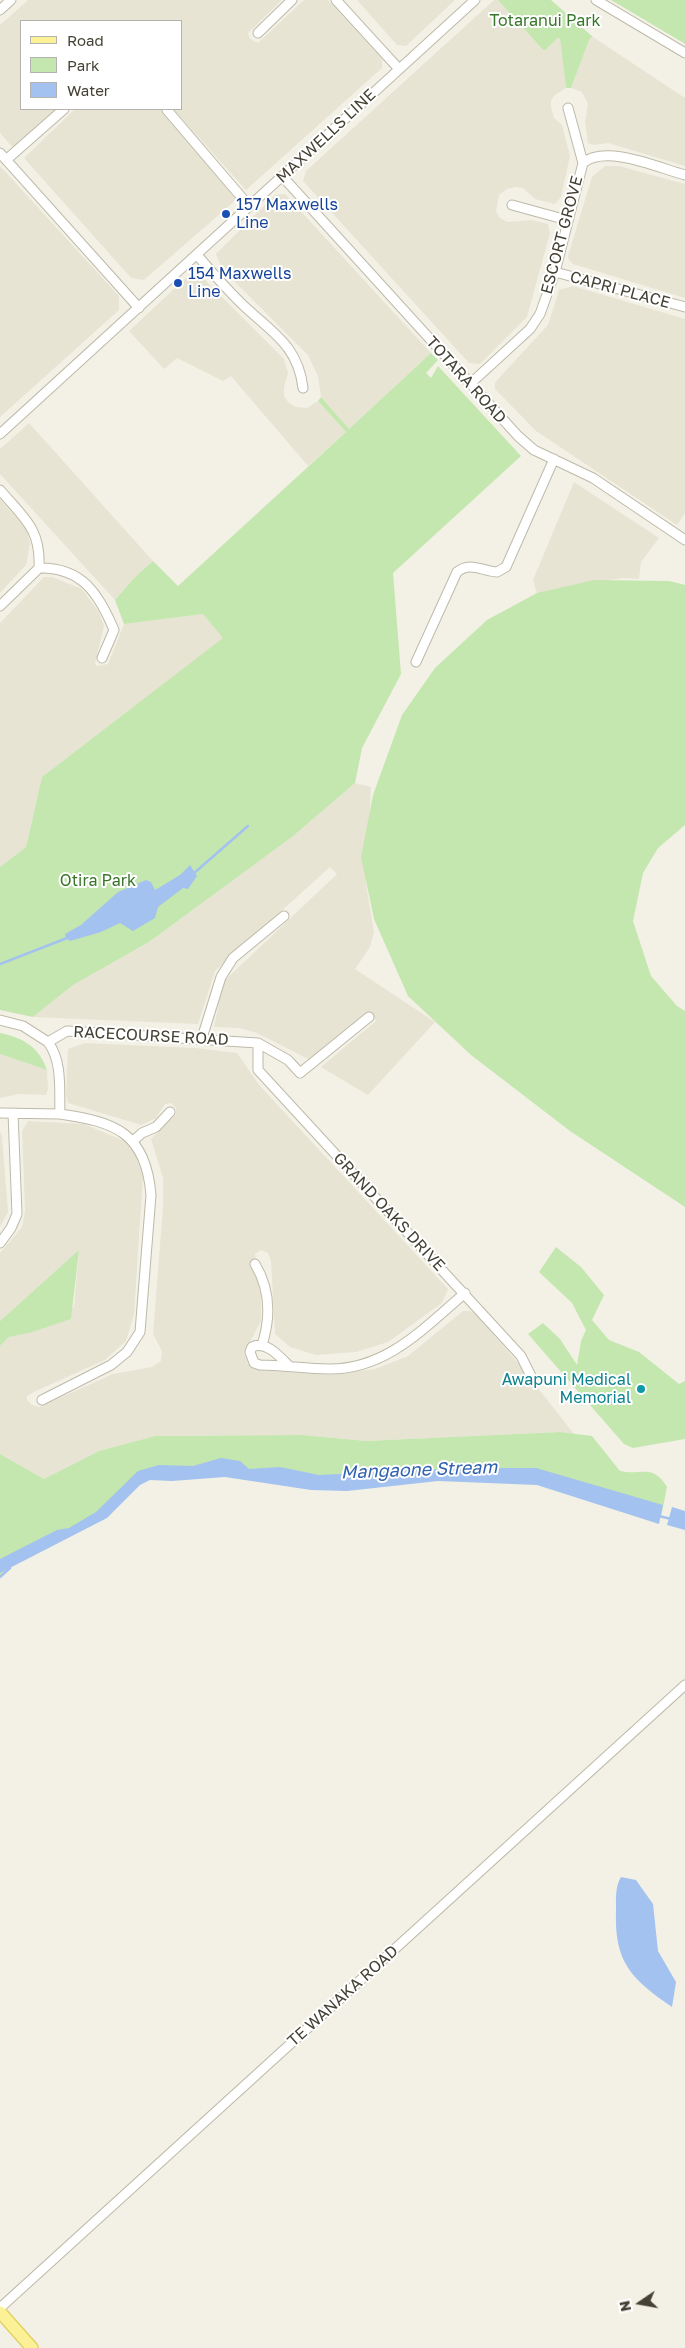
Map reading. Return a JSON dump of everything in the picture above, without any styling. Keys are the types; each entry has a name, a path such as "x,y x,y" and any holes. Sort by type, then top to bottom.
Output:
{"main road":[{"path":"0,2312 32,2348"}],"street":[{"path":"0,10 11,0"},
{"path":"258,33 292,0"},
{"path":"336,0 399,69"},
{"name":"MAXWELLS LINE","path":"0,434 475,0"},
{"path":"596,0 685,53"},
{"path":"568,108 583,164"},
{"path":"63,110 3,157 139,308"},
{"path":"167,110 249,206"},
{"name":"ESCORT GROVE","path":"470,384 530,329 540,314 555,272 583,164 589,159 607,155 685,175"},
{"name":"TOTARA ROAD","path":"282,176 518,436 534,450 593,478 685,540"},
{"path":"512,204 567,220"},
{"path":"197,256 244,306 288,348 301,369 303,388"},
{"name":"CAPRI PLACE","path":"555,272 685,307"},
{"path":"416,662 457,572 462,568 475,566 497,572 506,567 554,459"},
{"path":"0,490 30,524 37,538 39,568"},
{"path":"0,606 39,568 56,568 74,574 88,586 104,605 114,630 102,658"},
{"path":"202,1038 221,977 233,958 284,916"},
{"name":"RACECOURSE ROAD","path":"48,1042 67,1031 258,1042 288,1060 300,1073 369,1017"},
{"path":"0,1020 33,1031 48,1042 53,1049 58,1069 60,1114"},
{"name":"GRAND OAKS DRIVE","path":"258,1042 258,1070 521,1356 532,1378"},
{"path":"133,1141 142,1133 156,1127 170,1112"},
{"path":"0,1113 60,1114 112,1125 133,1141 145,1162 150,1178 151,1195 140,1332 127,1352 111,1365 42,1400"},
{"path":"0,1243 11,1228 16,1214 13,1113"},
{"path":"255,1264 265,1281 268,1307 262,1345"},
{"path":"288,1366 276,1352 262,1345 252,1347 250,1352 254,1363 329,1370 366,1364 382,1358 412,1340 465,1294"},
{"name":"TE WANAKA ROAD","path":"0,2308 685,1685"}],"shaded area":[{"path":"28,0 282,0 248,33 250,39 258,43 304,0 328,0 382,59 382,68 246,190 174,110 182,110 182,20 20,20 20,110 59,110 15,150 0,133 0,25"},
{"path":"357,0 455,0 406,46 397,45"},
{"path":"494,0 498,0 544,51 558,38 560,39 566,88 551,100 551,107 554,118 562,125 570,156 561,197 555,204 535,199 523,188 507,189 499,195 496,211 499,217 507,222 532,220 548,224 550,233 527,317 480,364 469,363 303,181 306,171"},
{"path":"593,37 685,98 685,166 608,143 594,145 588,143 585,122 588,104 582,92 571,88 590,38"},
{"path":"74,110 161,110 237,199 144,280 131,278 24,158"},
{"path":"0,166 119,296 119,310 0,417"},
{"path":"605,166 619,166 685,184 685,298 573,264 569,260 568,256 592,177"},
{"path":"285,194 431,353 349,429 321,397 318,376 308,355 222,269 216,254 275,195"},
{"path":"197,272 284,359 288,373 284,387 284,396 288,402 296,407 307,408 318,401 346,432 308,466 231,376 223,381 177,358 164,369 129,331 190,274"},
{"path":"573,286 685,319 685,513 677,525 536,431 495,389 495,383 499,378 548,325 559,290"},
{"path":"29,423 153,561 135,577 115,600 0,474 0,449"},
{"path":"574,482 659,538 641,562 639,579 623,578 573,585 538,597 533,580"},
{"path":"0,499 27,530 30,544 26,565 0,593"},
{"path":"44,577 52,577 82,589 99,612 104,626 95,664 97,666 108,664 124,624 203,614 224,638 42,777 26,847 0,867 0,623"},
{"path":"355,783 371,787 366,884 374,932 370,947 355,969 435,1022 368,1095 321,1067 376,1021 371,1013 310,1060 257,1033 240,1028 214,1027 223,982 337,874 330,867 215,971 198,1024 33,1017 73,985 149,942 292,837"},
{"path":"85,1043 195,1048 237,1053 260,1086 448,1289 442,1303 388,1342 356,1352 316,1355 290,1347 275,1334 271,1261 268,1253 261,1250 255,1254 261,1286 261,1321 244,1353 248,1364 258,1370 330,1375 375,1369 408,1356 463,1311 470,1311 475,1313 519,1364 574,1434 560,1432 365,1441 302,1435 155,1436 99,1451 44,1479 0,1454 0,1346 9,1337 29,1333 74,1307 79,1251 0,1321 0,1253 22,1227 25,1211 22,1131 28,1121 84,1124 127,1142 134,1150 143,1177 134,1314 126,1341 105,1360 36,1391 27,1396 27,1400 32,1405 39,1407 113,1374 152,1367 161,1361 162,1351 153,1334 163,1207 163,1178 151,1139 176,1114 176,1108 171,1103 165,1104 156,1118 141,1125 68,1103 66,1095 68,1049"},
{"path":"0,1054 47,1070 48,1089 46,1095 18,1094 0,1098"},
{"path":"0,1131 8,1212 0,1227"}],"green space":[{"name":"Totaranui Park","path":"498,0 551,0 593,37 590,38 571,88 566,88 560,39 558,38 544,51"},
{"path":"611,0 685,0 685,44 682,42"},
{"name":"Otira Park","path":"431,353 438,360 426,373 431,378 438,366 521,456 393,573 401,674 362,748 355,783 292,837 149,942 73,985 33,1017 0,1010 0,867 26,847 42,777 223,638 203,614 124,624 115,600 135,577 153,561 178,586 346,432 318,401 321,397 349,429"},
{"path":"594,580 669,581 685,585 685,825 658,848 643,873 633,921 651,976 677,1006 685,1011 685,1207 570,1131 471,1055 408,996 374,919 361,857 373,795 402,715 435,668 487,620 537,593"},
{"path":"0,1033 29,1045 40,1055 47,1070 0,1054"},
{"path":"556,1247 581,1267 604,1295 592,1320 609,1340 639,1352 679,1384 685,1381 685,1439 633,1448 624,1444 528,1334 543,1323 560,1339 577,1365 581,1341 586,1330 572,1303 539,1272"},
{"path":"79,1250 71,1319 29,1333 9,1337 0,1346 0,1321"},
{"path":"560,1432 592,1436 620,1471 651,1473 662,1480 667,1487 661,1517 523,1480 233,1473 145,1479 103,1516 17,1561 0,1577 0,1454 44,1479 99,1451 155,1436 302,1435 366,1441"}],"water":[{"path":"190,865 197,876 188,889 183,888 158,907 155,918 133,931 120,923 101,932 70,941 66,938 65,934 81,925 118,892 146,880 151,882 155,890 180,875"},
{"path":"221,1458 240,1461 249,1469 280,1467 319,1475 461,1468 536,1468 663,1505 659,1524 537,1485 438,1481 347,1491 311,1490 225,1477 172,1481 150,1480 140,1485 107,1518 0,1573 0,1559 57,1530 69,1528 96,1512 138,1471 159,1465 193,1466"},
{"path":"672,1507 685,1511 685,1530 667,1525"},
{"path":"621,1877 636,1880 653,1904 658,1951 676,1982 672,2007 636,1978 622,1956 616,1928 616,1893"}],"waterway":[{"path":"193,874 248,826"},
{"path":"0,964 67,938"},
{"name":"Mangaone Stream","path":"659,1516 671,1519"},
{"name":"Mangaone Stream","path":"0,1577 10,1568"}],"place":[{"name":"157 Maxwells Line","path":"226,214"},
{"name":"154 Maxwells Line","path":"178,283"},
{"name":"Awapuni Medical Memorial","path":"641,1389"}]}
